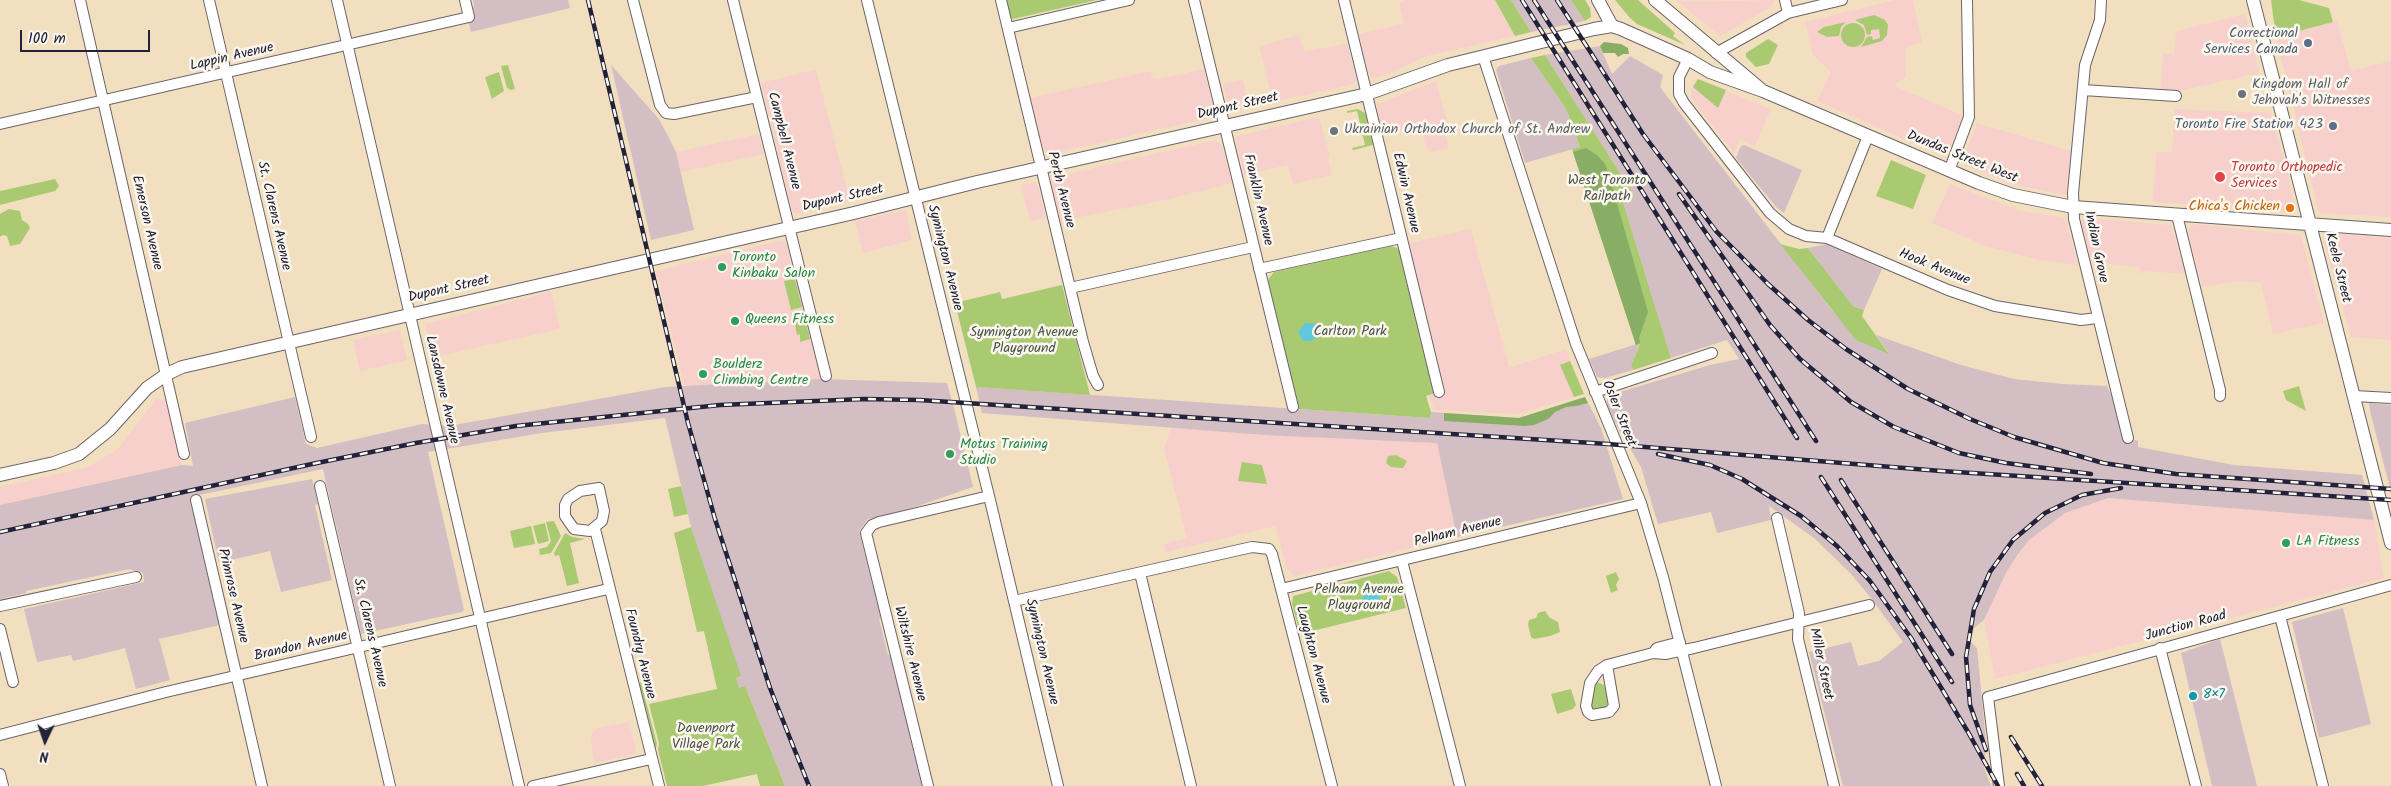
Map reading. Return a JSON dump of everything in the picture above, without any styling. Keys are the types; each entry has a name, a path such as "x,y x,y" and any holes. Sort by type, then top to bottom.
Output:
{"main road":[{"path":"1598,0 1612,26 1688,59 1710,72 1763,91"},
{"name":"Dundas Street West","path":"1655,0 1763,91 1949,171 2013,195 2073,207 2391,230"},
{"name":"Keele Street","path":"2253,0 2391,543"},
{"name":"Dupont Street","path":"0,475 59,461 82,452 110,429 147,388 166,374 182,367 1225,125 1367,94 1448,65 1612,26"},
{"path":"1688,59 1716,53"}],"street":[{"name":"Emerson Avenue","path":"80,0 184,454"},
{"name":"St. Clarens Avenue","path":"209,0 311,437"},
{"name":"Lansdowne Avenue","path":"337,0 519,786"},
{"name":"Lappin Avenue","path":"0,124 104,102 469,17 465,0"},
{"path":"632,0 656,90 664,111 674,114 757,96"},
{"name":"Campbell Avenue","path":"733,0 826,376"},
{"name":"Symington Avenue","path":"867,0 1058,786"},
{"name":"Perth Avenue","path":"1001,0 1070,288 1093,376 1098,385"},
{"path":"1008,28 1129,0"},
{"name":"Franklin Avenue","path":"1194,0 1293,407"},
{"name":"Edwin Avenue","path":"1344,0 1439,392"},
{"path":"1785,0 1788,14"},
{"path":"1716,53 1788,14 1842,0"},
{"path":"1949,171 1969,118 1967,0"},
{"name":"Indian Grove","path":"2101,0 2100,20 2085,65 2073,207 2074,221 2097,318 2128,438"},
{"name":"Osler Street","path":"1483,56 1576,344 1641,503 1681,646 1716,786"},
{"name":"Hook Avenue","path":"1688,59 1679,77 1678,86 1684,103 1770,213 1789,228 1806,236 1827,238 1948,290 1995,306 2082,320 2097,318"},
{"path":"2083,90 2176,96"},
{"path":"1827,238 1868,136"},
{"path":"2177,215 2215,367 2220,396"},
{"path":"1259,269 1401,238"},
{"path":"1070,288 1253,247"},
{"path":"1595,392 1712,353"},
{"path":"2354,396 2391,398"},
{"name":"St. Clarens Avenue","path":"320,486 390,786"},
{"path":"599,488 604,516 594,529 584,532 574,529 566,521 564,511 568,499 575,493 599,488"},
{"name":"Wiltshire Avenue","path":"928,786 866,539 867,528 879,522 989,496"},
{"name":"Primrose Avenue","path":"196,500 262,786"},
{"name":"Pelham Avenue","path":"1281,589 1641,503"},
{"name":"Miller Street","path":"1777,518 1799,614 1798,639 1834,786"},
{"name":"Foundry Avenue","path":"594,529 659,786"},
{"name":"Laughton Avenue","path":"1140,573 1252,547 1265,548 1272,554 1332,786"},
{"path":"1402,561 1460,786"},
{"path":"1014,601 1140,573 1191,786"},
{"path":"0,606 136,577"},
{"name":"Junction Road","path":"1999,786 1988,696 2391,586"},
{"name":"Brandon Avenue","path":"0,735 237,676 608,589"},
{"path":"1607,666 1614,706 1609,712 1592,716 1586,706 1590,683 1598,671 1607,666 1653,653 1661,655 1681,646 1869,605"},
{"path":"2280,616 2323,786"},
{"path":"0,630 13,682"},
{"path":"2160,648 2196,786"},
{"path":"533,786 651,759"},
{"path":"0,774 3,786"}],"shaded area":[{"path":"473,0 568,0 570,8 471,32 469,23 474,5"},
{"path":"1406,0 1495,0 1515,36 1427,56 1383,76 1372,78 1367,69 1358,34 1404,24 1399,2"},
{"path":"1511,0 1571,0 1585,21 1531,32"},
{"path":"1676,0 1689,2 1775,0 1771,7 1720,36"},
{"path":"1895,0 1913,0 1922,42 1906,47 1906,77 1895,86 1962,115 1961,123 1948,153 1944,156 1817,101 1831,72 1813,55 1805,22"},
{"path":"2245,14 2259,73 2179,91 2161,89 2163,53 2174,54 2176,31"},
{"path":"2337,21 2351,71 2391,61 2391,217 2321,213 2318,209 2276,37"},
{"path":"1299,35 1304,52 1347,43 1356,79 1354,83 1273,102 1259,46"},
{"path":"1600,46 1612,74 1630,56 1663,75 1660,87 1831,309 1889,353 1876,335 1961,365 2014,379 2107,386 2115,403 2123,437 2138,441 2138,447 2234,465 2362,475 2374,520 2108,498 2065,513 2029,540 2018,554 2006,573 1984,620 1974,628 1970,641 1977,648 1986,742 1984,768 1991,786 1843,786 1809,652 1851,642 1858,666 1879,661 1903,642 1851,574 1814,538 1769,506 1771,520 1717,533 1711,512 1658,524 1641,467 1607,405 1607,399 1610,395 1710,365 1739,359 1727,340 1671,358 1623,202 1634,195 1545,55"},
{"path":"1531,58 1566,109 1580,147 1525,163 1496,70 1499,66"},
{"path":"611,65 658,118 667,134 676,152 694,230 651,240"},
{"path":"816,69 850,201 797,214 792,210 761,83"},
{"path":"1204,69 1214,111 1210,118 1049,154 1044,151 1030,98 1151,71 1152,77 1157,79"},
{"path":"1696,79 1771,109 1755,146 1740,139 1734,153 1691,98 1691,92"},
{"path":"1243,80 1250,108 1230,110 1223,84"},
{"path":"1436,81 1449,129 1445,132 1449,148 1431,152 1426,147 1422,129 1417,126 1383,135 1377,111 1378,104"},
{"path":"2175,109 2270,113 2286,166 2294,205 2293,211 2153,202 2156,152 2172,152"},
{"path":"1319,117 1330,156 1328,158 1332,175 1293,184 1288,165 1244,175 1236,140 1237,136"},
{"path":"1977,123 2071,151 2067,193 2064,195 2013,184 1964,165 1963,160"},
{"path":"759,134 764,154 681,172 676,152"},
{"path":"1215,140 1222,145 1232,183 1165,200 1061,221 1051,183 1055,177"},
{"path":"1744,145 1802,170 1784,213 1777,208 1736,158 1741,146"},
{"path":"1034,182 1038,186 1046,218 1030,221 1021,185"},
{"path":"1950,184 2018,210 2065,218 2078,265 2039,260 1986,246 1932,223"},
{"path":"906,210 912,240 863,253 855,221"},
{"path":"2086,218 2171,225 2185,274 2145,271 2141,274 2139,267 2091,262 2081,221"},
{"path":"2193,224 2299,235 2302,239 2324,323 2273,334 2261,283 2239,281 2202,287 2188,230"},
{"path":"1471,229 1509,366 1511,367 1566,349 1584,394 1518,414 1434,410 1429,395 1445,391 1409,243"},
{"path":"2329,233 2391,238 2391,340 2351,337 2324,241"},
{"path":"781,240 786,243 821,379 685,387 656,271"},
{"path":"1827,244 1882,269 1864,310 1853,306 1808,248"},
{"path":"551,292 560,329 434,357 425,324"},
{"path":"400,330 407,360 360,371 353,340"},
{"path":"1640,343 1631,365 1633,370 1605,378 1597,377 1589,359"},
{"path":"821,379 947,383 955,412 973,487 906,510 868,519 859,531 881,618 879,619 888,655 891,656 923,786 785,786 745,686 739,688 735,678 740,676 691,527 665,418 542,433 428,452 464,610 462,612 361,634 323,469 190,497 220,625 159,639 170,680 136,689 125,648 73,661 71,655 37,662 24,609 144,582 143,573 129,569 26,591 26,593 0,599 0,505 182,465 193,466 185,423 295,397 306,444 317,448 422,424 449,426 665,387"},
{"path":"976,387 1430,418 1431,412 1519,418 1585,397 1601,428 1623,499 1457,537 1437,443 1265,435 982,413"},
{"path":"156,399 166,400 182,465 0,505 0,487 88,467 117,450"},
{"path":"2369,403 2391,405 2391,492 2370,411"},
{"path":"1171,428 1437,443 1457,537 1294,576 1286,567 1276,526 1166,552 1164,544 1187,538 1164,448"},
{"path":"312,479 318,504 315,505 332,580 281,592 270,551 219,563 205,499"},
{"path":"2108,498 2374,520 2384,578 1995,679 1984,620 2006,573 2029,540 2044,528 2065,513"},
{"path":"2343,608 2371,724 2319,738 2292,622"},
{"path":"2220,639 2257,786 2212,786 2181,653"},
{"path":"629,722 636,750 635,754 595,763 590,739 592,733 598,728"}],"green space":[{"path":"1006,0 1097,0 1013,19 1010,16"},
{"path":"1495,0 1511,0 1531,32 1515,36"},
{"path":"1571,0 1585,0 1590,8 1591,17 1585,21"},
{"path":"1615,0 1638,0 1673,31 1675,33 1673,36 1685,45 1637,24"},
{"path":"2271,0 2299,0 2329,8 2333,22 2276,37"},
{"path":"1874,15 1885,20 1888,25 1887,35 1882,41 1861,47 1867,37 1872,36 1873,40 1880,38 1879,29 1871,30 1871,34 1867,35 1864,25 1855,20"},
{"path":"1846,22 1841,27 1839,36 1827,37 1817,32 1824,27"},
{"path":"1853,23 1861,27 1865,35 1861,43 1853,47 1845,43 1841,35 1845,27"},
{"path":"1768,39 1778,45 1769,64 1756,67 1746,57 1746,53"},
{"path":"1604,42 1621,44 1628,48 1629,54 1623,54 1618,57 1615,53 1603,53 1600,46"},
{"name":"West Toronto Railpath","path":"1545,55 1634,195 1623,202 1671,358 1633,370 1631,365 1640,344 1636,345 1572,149 1580,147 1566,109 1531,58"},
{"path":"508,65 515,89 511,90 507,88 501,66"},
{"path":"499,72 504,91 492,99 485,77"},
{"path":"1698,79 1726,90 1718,108 1693,87"},
{"path":"1358,109 1365,113 1373,145 1353,150 1352,148 1365,145 1357,111 1347,113 1347,111"},
{"path":"1586,148 1598,156 1605,164 1648,312 1639,338 1640,343 1636,345 1573,152"},
{"path":"1891,160 1926,175 1913,209 1876,196"},
{"path":"55,179 59,186 55,191 0,205 0,191"},
{"path":"9,209 20,211 22,220 30,228 20,244 10,246 7,236 3,235 0,237 0,214"},
{"path":"1780,244 1799,249 1808,248 1853,306 1864,310 1862,316 1889,354 1856,340"},
{"name":"Carlton Park","path":"1391,246 1397,248 1401,253 1435,393 1426,396 1431,412 1430,418 1299,409 1268,281 1269,278 1274,272"},
{"path":"795,279 802,307 791,310 784,281"},
{"name":"Symington Avenue Playground","path":"1062,285 1090,395 976,387 955,303 1000,292 1002,299"},
{"path":"803,311 810,339 800,342 800,334 797,335 793,314"},
{"path":"1570,361 1584,394 1574,397 1560,365"},
{"path":"2299,386 2306,411 2286,400 2283,391"},
{"path":"1585,397 1588,403 1566,407 1555,412 1548,419 1534,425 1444,421 1444,413 1519,418"},
{"path":"1396,455 1407,461 1403,468 1391,467 1386,463 1388,456"},
{"path":"1242,462 1262,465 1267,484 1238,481"},
{"path":"681,486 688,514 674,517 668,489"},
{"path":"554,521 561,536 551,553 540,555 539,549 547,547 551,541 546,522"},
{"path":"545,523 549,541 538,544 533,526"},
{"path":"531,526 535,544 514,548 510,531"},
{"name":"Davenport Village Park","path":"691,527 741,676 736,678 739,688 745,686 785,786 760,786 757,774 703,786 667,786 649,704 717,689 704,631 697,632 674,533"},
{"path":"565,533 572,537 585,539 570,543 579,583 567,586 559,555 555,556 554,553"},
{"name":"Pelham Avenue Playground","path":"1389,571 1397,577 1406,608 1300,634 1292,604 1293,596"},
{"path":"1616,572 1619,579 1616,585 1618,590 1611,593 1606,576"},
{"path":"1545,611 1550,618 1558,622 1560,632 1534,639 1531,637 1528,625 1529,620 1536,618 1538,613"},
{"path":"641,682 657,744 655,751 638,686"},
{"path":"1597,682 1604,685 1608,701 1606,709 1593,712 1589,707 1593,684"},
{"path":"1571,689 1576,705 1573,709 1557,714 1551,694"}],"water":[{"path":"1305,323 1322,324 1324,332 1311,341 1303,341 1298,332"},
{"path":"1371,591 1377,594 1380,600 1377,606 1371,609 1365,606 1362,600 1365,594"}],"railway":[{"path":"588,0 688,423 715,519 770,688 809,786"},
{"path":"1522,0 1797,438"},
{"path":"1534,0 1816,441"},
{"path":"1557,0 1643,134 1716,231 1768,284 1808,320 1846,349 1908,389 1970,419 2014,437 2103,463 2176,474 2391,489"},
{"path":"1679,194 1770,325 1800,359 1851,402 1894,427 1959,453 2006,463 2091,474"},
{"path":"0,532 312,464 416,443 516,426 720,405 864,399 919,400 1608,444 1941,471 2391,500"},
{"path":"1658,454 1710,465 1742,479 1801,516 1837,546 1870,581 1911,638 1968,732 1998,786"},
{"path":"1821,477 1952,682"},
{"path":"1841,480 1952,654"},
{"path":"1986,750 1970,705 1966,657 1974,609 1990,572 2013,540 2045,513 2082,495 2121,488"},
{"path":"2011,737 2042,786"},
{"path":"2017,774 2024,786"}],"place":[{"name":"Correctional Services Canada","path":"2308,43"},
{"name":"Kingdom Hall of Jehovah's Witnesses","path":"2242,94"},
{"name":"Toronto Fire Station 423","path":"2333,126"},
{"name":"Ukrainian Orthodox Church of St. Andrew","path":"1334,131"},
{"name":"Toronto Orthopedic Services","path":"2220,177"},
{"name":"Chica's Chicken","path":"2290,208"},
{"name":"Toronto Kinbaku Salon","path":"722,267"},
{"name":"Queens Fitness","path":"735,321"},
{"name":"Boulderz Climbing Centre","path":"703,374"},
{"name":"Motus Training Studio","path":"950,454"},
{"name":"LA Fitness","path":"2286,543"},
{"name":"8×7","path":"2193,696"}]}
